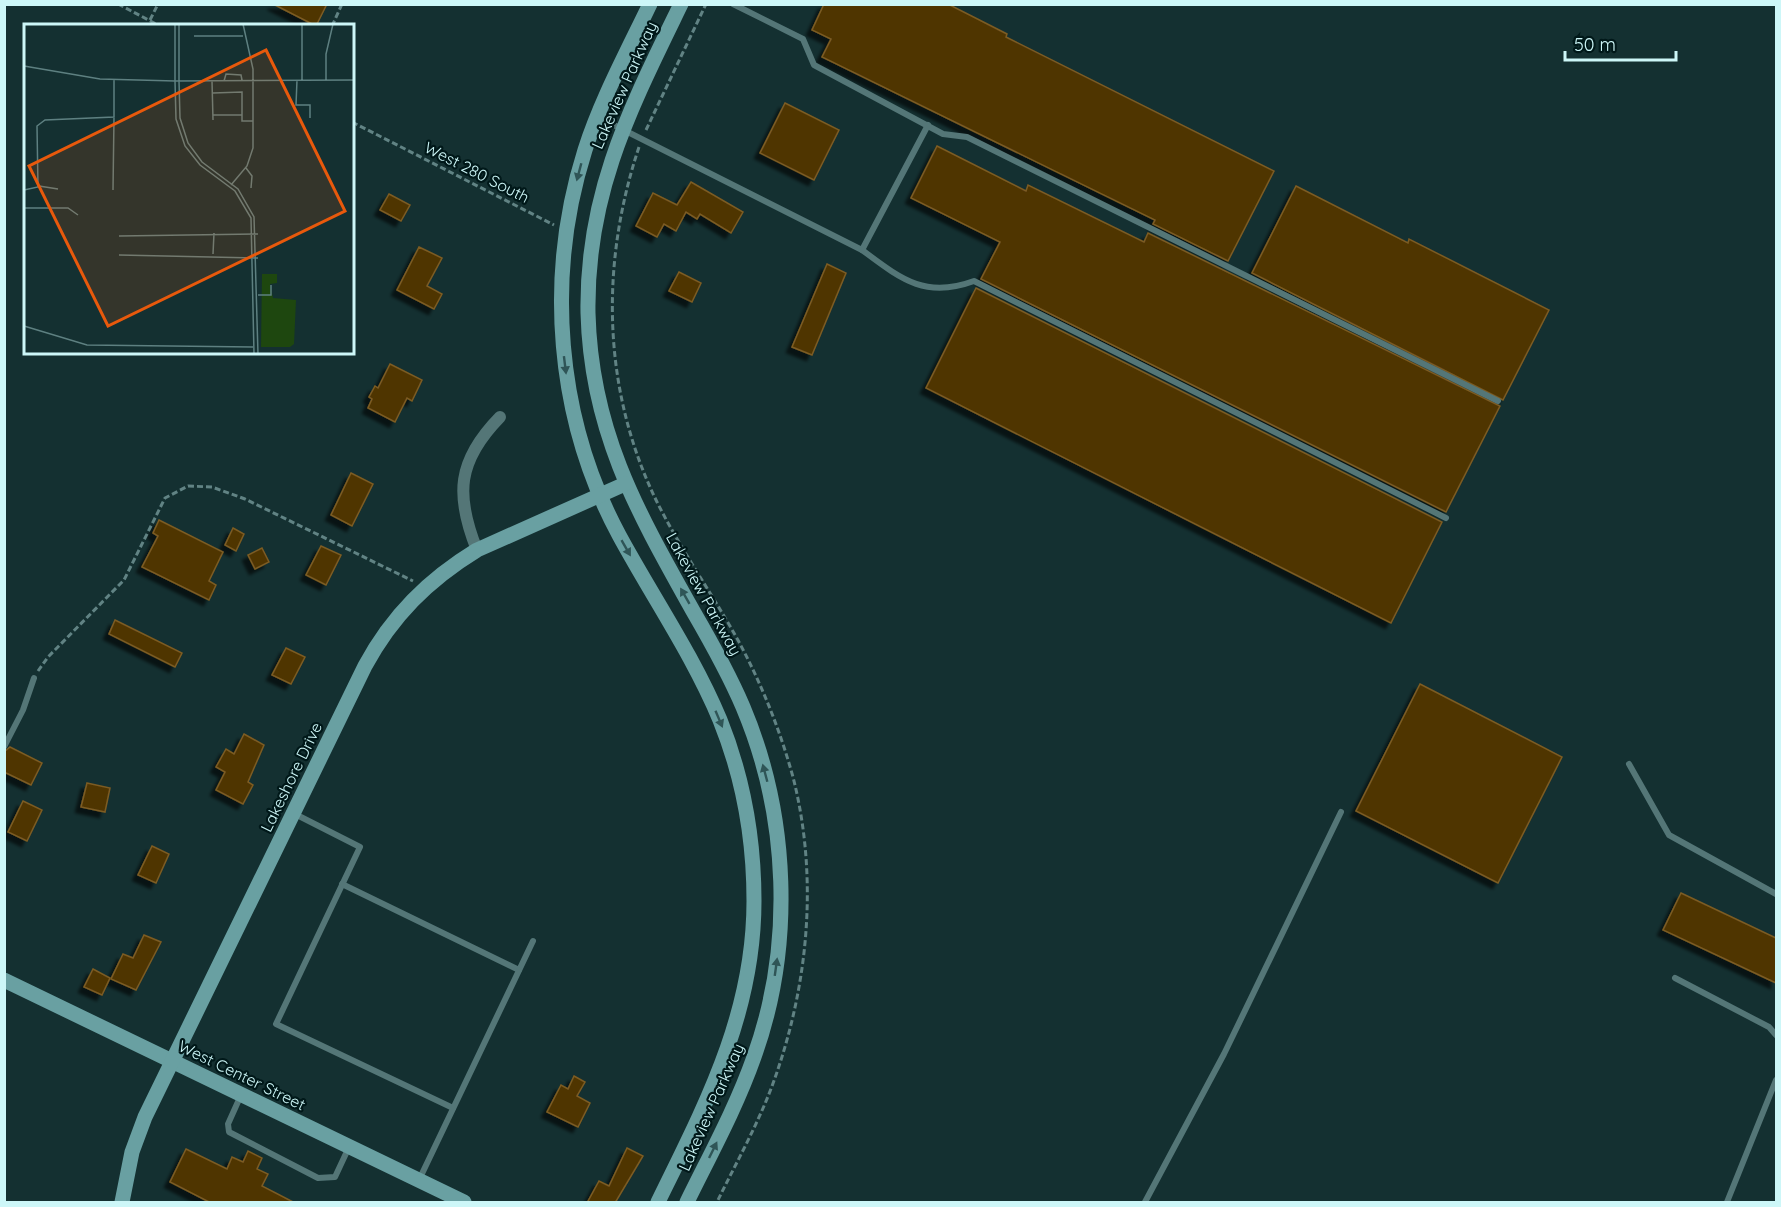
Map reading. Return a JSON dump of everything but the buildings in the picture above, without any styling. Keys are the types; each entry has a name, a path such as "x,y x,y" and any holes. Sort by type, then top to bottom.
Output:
{"main road":[{"name":"Lakeview Parkway","path":"650,4 598,117 578,177 566,231 561,312 565,366 580,437 600,495 618,532 697,673 720,720 739,780 752,851 753,930 745,989 737,1021 715,1084 658,1203"},
{"name":"Lakeview Parkway","path":"681,4 622,129 598,206 590,260 588,313 597,393 610,444 625,484 641,519 722,663 744,709 768,785 778,840 781,921 775,975 766,1019 746,1079 687,1203"},
{"name":"Lakeshore Drive","path":"122,1203 127,1172 138,1134 172,1061 374,650 394,621 425,587 477,550 625,484"},
{"name":"West Center Street","path":"4,980 464,1203"}],"street":[{"path":"477,550 462,502 462,486 477,446 500,417"}],"lane":[{"path":"733,4 803,39 814,65 943,134 967,137 1498,401"},
{"path":"598,117 862,250 890,271 927,289 953,288 974,281 1446,518"},
{"path":"862,250 928,125"},
{"path":"4,747 23,710 34,678"},
{"path":"1629,764 1669,835 1776,894"},
{"path":"293,813 360,847 276,1024 453,1108"},
{"path":"1145,1203 1224,1054 1341,813"},
{"path":"342,884 519,970"},
{"path":"418,1180 533,941"},
{"path":"1675,978 1769,1027 1776,1035"},
{"path":"1727,1203 1776,1080"},
{"path":"242,1095 228,1124 229,1132 318,1178 335,1177 350,1147"}],"path":[{"path":"118,4 157,24"},
{"path":"150,20 158,4"},
{"path":"333,24 342,4"},
{"path":"706,4 642,139 622,206 612,266 613,346 622,400 637,454 658,504 738,641 765,694 794,780 806,872 805,948 791,1024 775,1077 717,1203"},
{"name":"West 280 South","path":"354,123 566,231"},
{"path":"34,678 48,657 124,580 165,498 188,486 212,487 245,499 425,587"}]}
